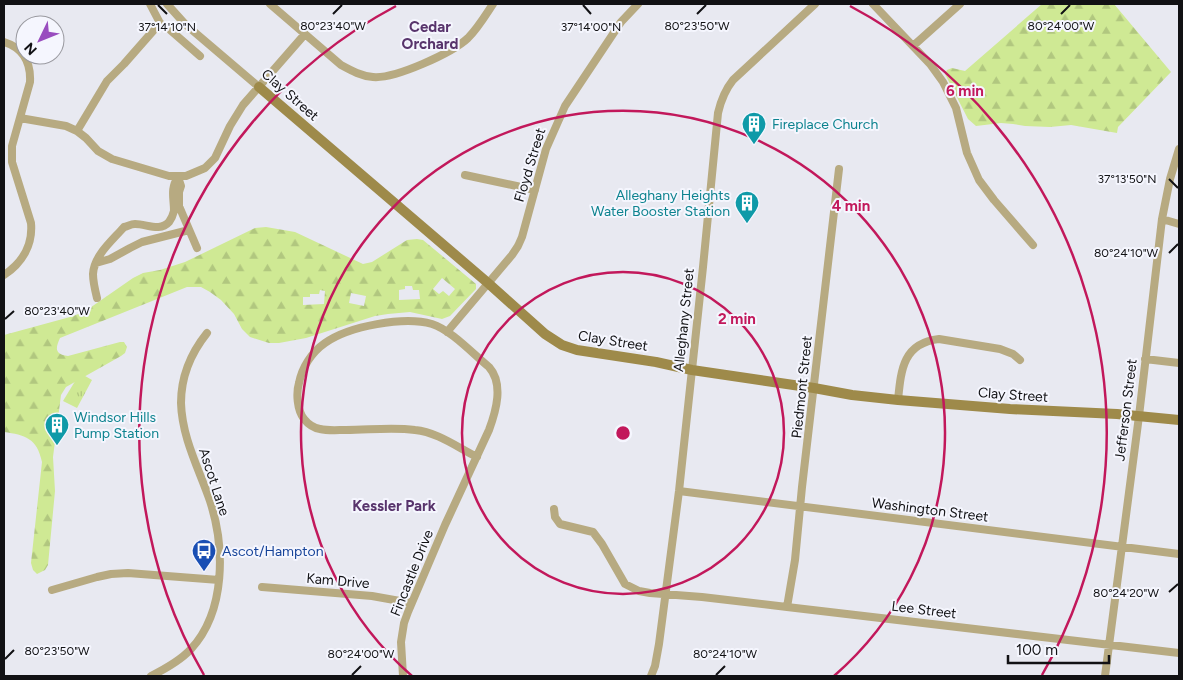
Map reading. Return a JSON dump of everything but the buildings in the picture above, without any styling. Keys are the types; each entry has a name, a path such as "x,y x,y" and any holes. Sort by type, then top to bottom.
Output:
{"street":[{"path":"150,4 160,23 200,56"},
{"name":"Clay Street","path":"167,4 185,24 545,334 565,347 692,370 852,395 1010,409 1080,412 1179,420"},
{"path":"270,4 341,65 365,76 376,78 395,74 444,54 458,46 477,28 493,4"},
{"name":"Floyd Street","path":"447,332 518,246 546,149 565,106 621,22 638,4"},
{"name":"Alleghany Street","path":"651,676 659,644 679,491 718,113 722,98 733,80 815,4"},
{"path":"873,4 936,71 956,108 967,153 980,180 994,200 1032,245"},
{"path":"913,46 960,4"},
{"path":"77,131 106,80 130,57 160,23"},
{"path":"20,118 66,126 77,131 98,151 112,159 169,176 186,176 205,168 215,158 239,111 305,34"},
{"path":"4,42 18,49 29,65 30,82 14,134 12,162 31,223 32,233 21,259 14,268 4,275"},
{"name":"Jefferson Street","path":"1105,676 1139,416 1162,218 1170,179 1179,149"},
{"name":"Piedmont Street","path":"788,607 795,560 839,169"},
{"path":"465,175 535,190"},
{"path":"178,177 181,186 179,206 197,248"},
{"path":"97,298 93,273 102,252 124,227 134,224 156,227 168,223 174,213 172,198 174,183 178,177"},
{"path":"1162,218 1179,224"},
{"path":"96,263 110,259 142,242 189,230"},
{"name":"Fincastle Drive","path":"403,676 402,642 404,623 411,604 477,457 492,422 497,400 497,381 489,367 447,332 430,324 417,322 380,324 338,336 322,346 307,362 297,389 298,402 303,418 311,426 328,430 416,430 436,436 477,457"},
{"name":"Ascot Lane","path":"150,676 168,668 184,656 203,634 212,616 217,595 219,552 216,524 188,442 181,403 187,367 195,350 207,333"},
{"path":"898,400 900,374 903,364 916,347 930,340 939,339 1000,349 1013,354 1020,360"},
{"path":"1145,359 1179,364"},
{"name":"Washington Street","path":"679,491 1179,554"},
{"name":"Lee Street","path":"554,509 555,517 560,524 592,532 611,559 625,584 639,591 1179,653"},
{"path":"52,590 111,574 128,573 219,580"},
{"name":"Kam Drive","path":"262,587 372,596 411,604"}],"green space":[{"path":"1042,4 1114,4 1171,72 1118,127 1117,133 1071,125 1050,127 1001,123 976,126 968,119 945,74 947,70 952,68 965,71"},
{"path":"266,227 295,232 363,264 372,262 407,240 423,240 476,284 476,289 450,316 442,319 410,312 388,314 375,316 306,338 269,343 250,337 242,329 234,314 221,300 210,292 201,287 187,287 60,338 57,350 61,354 68,356 120,342 124,342 127,347 125,353 121,356 66,387 61,395 53,457 55,491 48,565 45,570 37,574 33,570 31,563 42,462 37,448 29,439 24,436 4,432 4,335 84,312 143,273 185,262 255,228","holes":["442,278 455,289 449,296 443,291 439,294 433,289","405,286 412,286 413,290 419,290 420,299 399,300 399,290 405,289","320,290 325,291 324,304 303,305 303,297 310,297 310,294 319,294","351,293 366,296 364,306 349,303"]},
{"path":"80,373 92,380 77,408 63,401"}],"place":[{"name":"Fireplace Church","path":"754,145"},
{"name":"Alleghany Heights Water Booster Station","path":"747,224"},
{"name":"Windsor Hills Pump Station","path":"57,446"},
{"name":"Ascot/Hampton","path":"204,572"}],"district":[{"name":"Cedar Orchard","path":"430,36"},
{"name":"Kessler Park","path":"394,506"}]}
